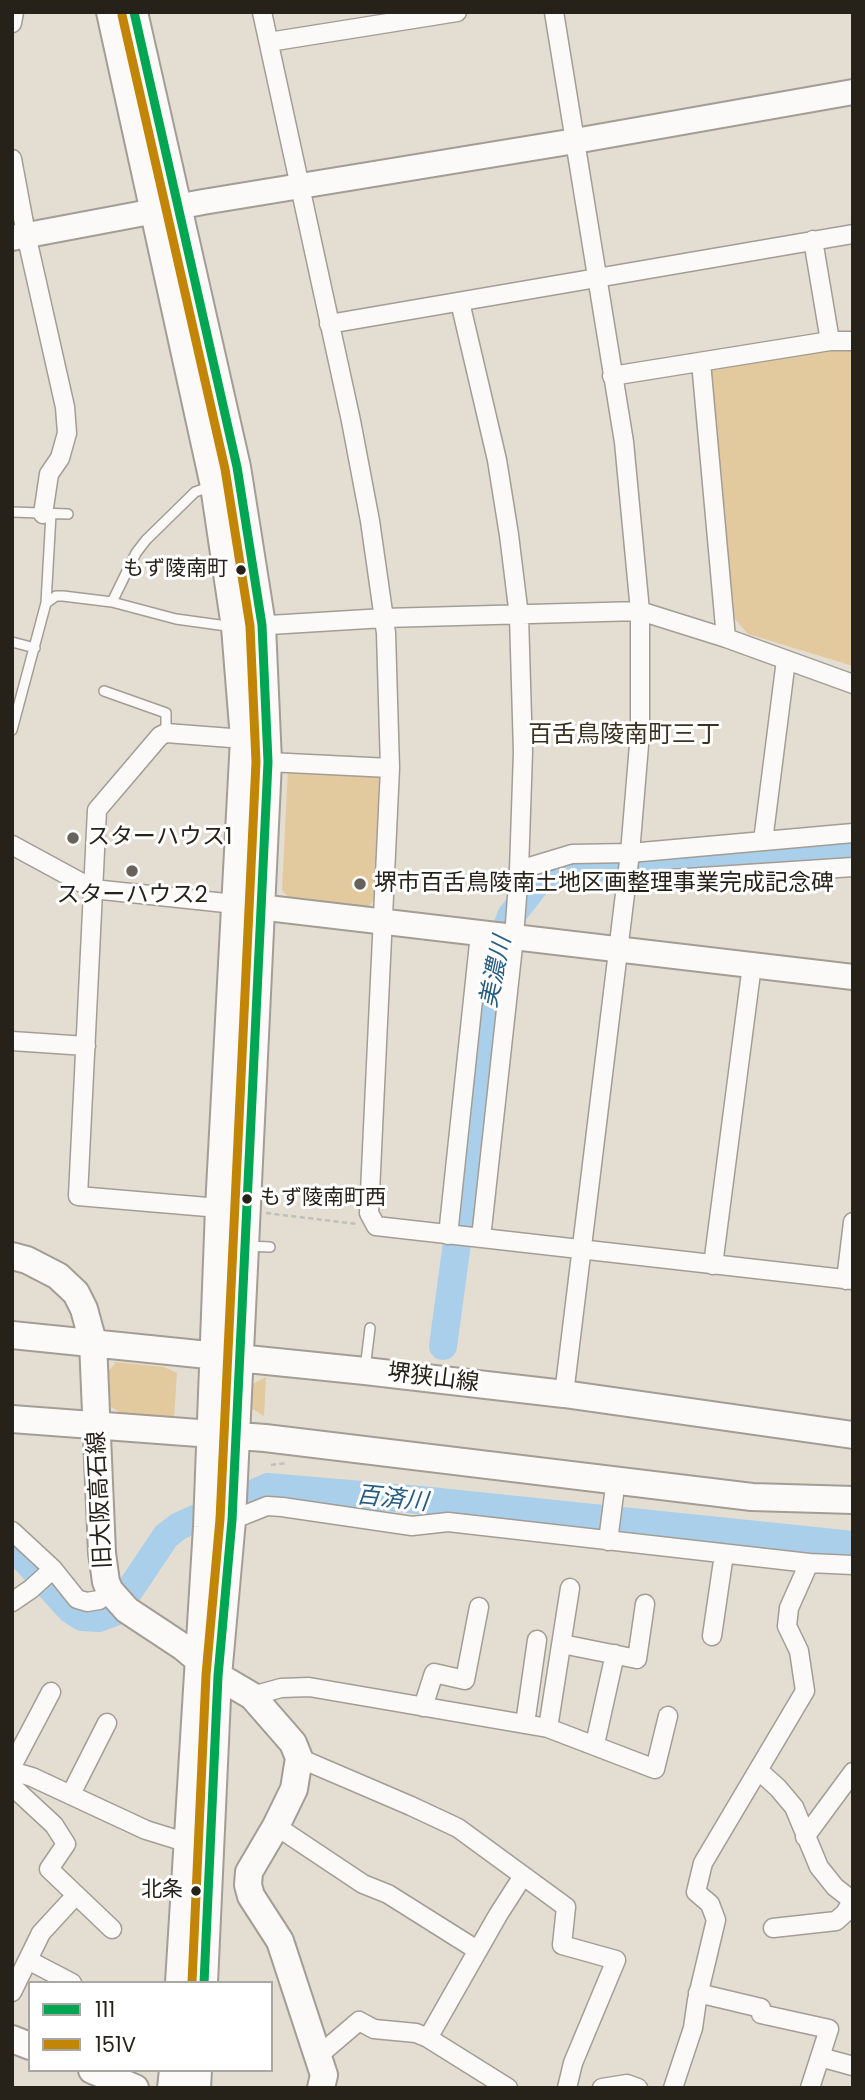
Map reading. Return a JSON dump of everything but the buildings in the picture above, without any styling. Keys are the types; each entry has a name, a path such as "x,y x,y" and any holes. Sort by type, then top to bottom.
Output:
{"main road":[{"path":"110,12 237,467 262,625 268,762 262,908 257,1246 239,1357 236,1436 219,1512 209,1667 204,1981"},
{"path":"134,12 214,486 235,627 244,739 209,1434 219,1512"},
{"name":"旧大阪高石線","path":"12,1256 48,1270 76,1293 85,1309 93,1342 98,1553 106,1582 116,1598"},
{"name":"堺狭山線","path":"12,1335 212,1354 564,1394 853,1435"},
{"path":"12,1419 236,1436 752,1497 853,1500"},
{"path":"116,1598 252,1696 293,1743 299,1758 294,1789 249,1872 248,1885 251,1896 280,1941 324,2075 321,2088"},
{"path":"180,1981 188,1843 209,1667"},
{"path":"97,2072 135,2088"}],"street":[{"path":"12,23 14,12"},
{"path":"262,12 368,509 384,618 390,768 369,1213 376,1226 849,1280 853,1222"},
{"path":"269,42 457,12"},
{"path":"554,12 624,442 640,611 640,733 630,853 564,1394"},
{"path":"19,236 853,92"},
{"path":"12,159 19,236 65,407 67,433 60,458 49,474 47,514"},
{"path":"329,324 853,234"},
{"path":"813,240 830,341"},
{"path":"460,302 497,460 509,535 519,615 523,752 519,870 513,937 477,1238"},
{"path":"612,376 830,341 853,341"},
{"path":"701,362 726,638"},
{"path":"235,627 384,618 640,611 726,638 853,684"},
{"path":"763,841 786,660"},
{"path":"219,1208 78,1196 97,810 160,736 166,733 244,739"},
{"path":"268,762 390,768"},
{"path":"519,870 572,854 630,853 853,834"},
{"path":"12,845 93,889 853,977"},
{"path":"626,882 853,867"},
{"path":"450,1235 480,934"},
{"path":"713,1265 752,965"},
{"path":"12,1041 86,1046"},
{"path":"608,1537 617,1479"},
{"path":"219,1512 282,1507 412,1526 448,1522 608,1537 724,1554 853,1565"},
{"path":"12,1531 53,1569 77,1599 87,1602 116,1598"},
{"path":"712,1636 724,1554"},
{"path":"673,2088 693,2028 698,1993 716,1920 710,1904 695,1892 703,1863 805,1691 799,1651 787,1626 789,1608 809,1563"},
{"path":"12,1602 53,1569"},
{"path":"548,1728 570,1588"},
{"path":"562,1644 637,1659 645,1604"},
{"path":"423,1707 434,1673 465,1680 479,1607"},
{"path":"525,1724 537,1640"},
{"path":"595,1744 615,1654"},
{"path":"252,1696 281,1688 309,1688 548,1728 655,1769 668,1716"},
{"path":"51,1692 12,1769 146,1830 188,1843"},
{"path":"71,1794 107,1723"},
{"path":"299,1758 411,1805 458,1828 566,1907 562,1945 616,1960 573,2063 567,2088"},
{"path":"758,1770 794,1807 819,1867 835,1887 852,1901 836,1921 773,1928"},
{"path":"805,1837 853,1772"},
{"path":"12,1790 14,1788 54,1825 66,1844 49,1868 112,1928"},
{"path":"276,1826 363,1884 388,1894 477,1950"},
{"path":"428,2038 477,1950 523,1876"},
{"path":"12,1992 41,1933 76,1895"},
{"path":"28,1960 68,1981"},
{"path":"698,1993 761,2008 761,2014 829,2029 810,2088"},
{"path":"318,2056 359,2021 374,2029 416,2033 428,2038 508,2088"},
{"path":"820,2057 853,2066"},
{"path":"602,2088 627,2084 638,2088"}],"lane":[{"path":"111,602 136,552 146,540 195,492 214,486"},
{"path":"12,512 68,514"},
{"path":"12,730 46,603 47,514"},
{"path":"46,603 56,596 111,602 176,619 235,627"},
{"path":"12,642 35,648"},
{"path":"104,691 166,713 166,733"},
{"path":"365,1371 370,1328"}],"path":[{"path":"259,1212 376,1226"}],"shaded area":[{"path":"814,350 853,350 853,666 748,634 735,619 731,588 709,369"},
{"path":"288,769 374,773 379,778 375,899 368,907 288,897 282,890"},
{"path":"115,1362 164,1367 177,1373 174,1418 162,1420 121,1415 109,1406 106,1373"},
{"path":"266,1377 264,1416 246,1405 247,1387"}],"waterway":[{"name":"美濃川","path":"443,1346 496,957 511,916 540,879 565,870 812,852 853,846"},
{"name":"百済川","path":"12,1545 71,1610 82,1617 99,1618 115,1612 166,1536 179,1526 268,1487 853,1545"}],"transit line":[{"name":"111","path":"134,12 237,467 262,625 268,762 232,1520 218,1676 204,1981"},
{"name":"151V","path":"122,15 225,469 250,626 256,762 220,1519 206,1675 192,1981"}],"place":[{"name":"もず陵南町","path":"241,570"},
{"name":"スターハウス1","path":"73,838"},
{"name":"スターハウス2","path":"132,871"},
{"name":"堺市百舌鳥陵南土地区画整理事業完成記念碑","path":"360,884"},
{"name":"もず陵南町西","path":"247,1199"},
{"name":"北条","path":"196,1891"}],"district":[{"name":"百舌鳥陵南町三丁","path":"624,736"}]}
